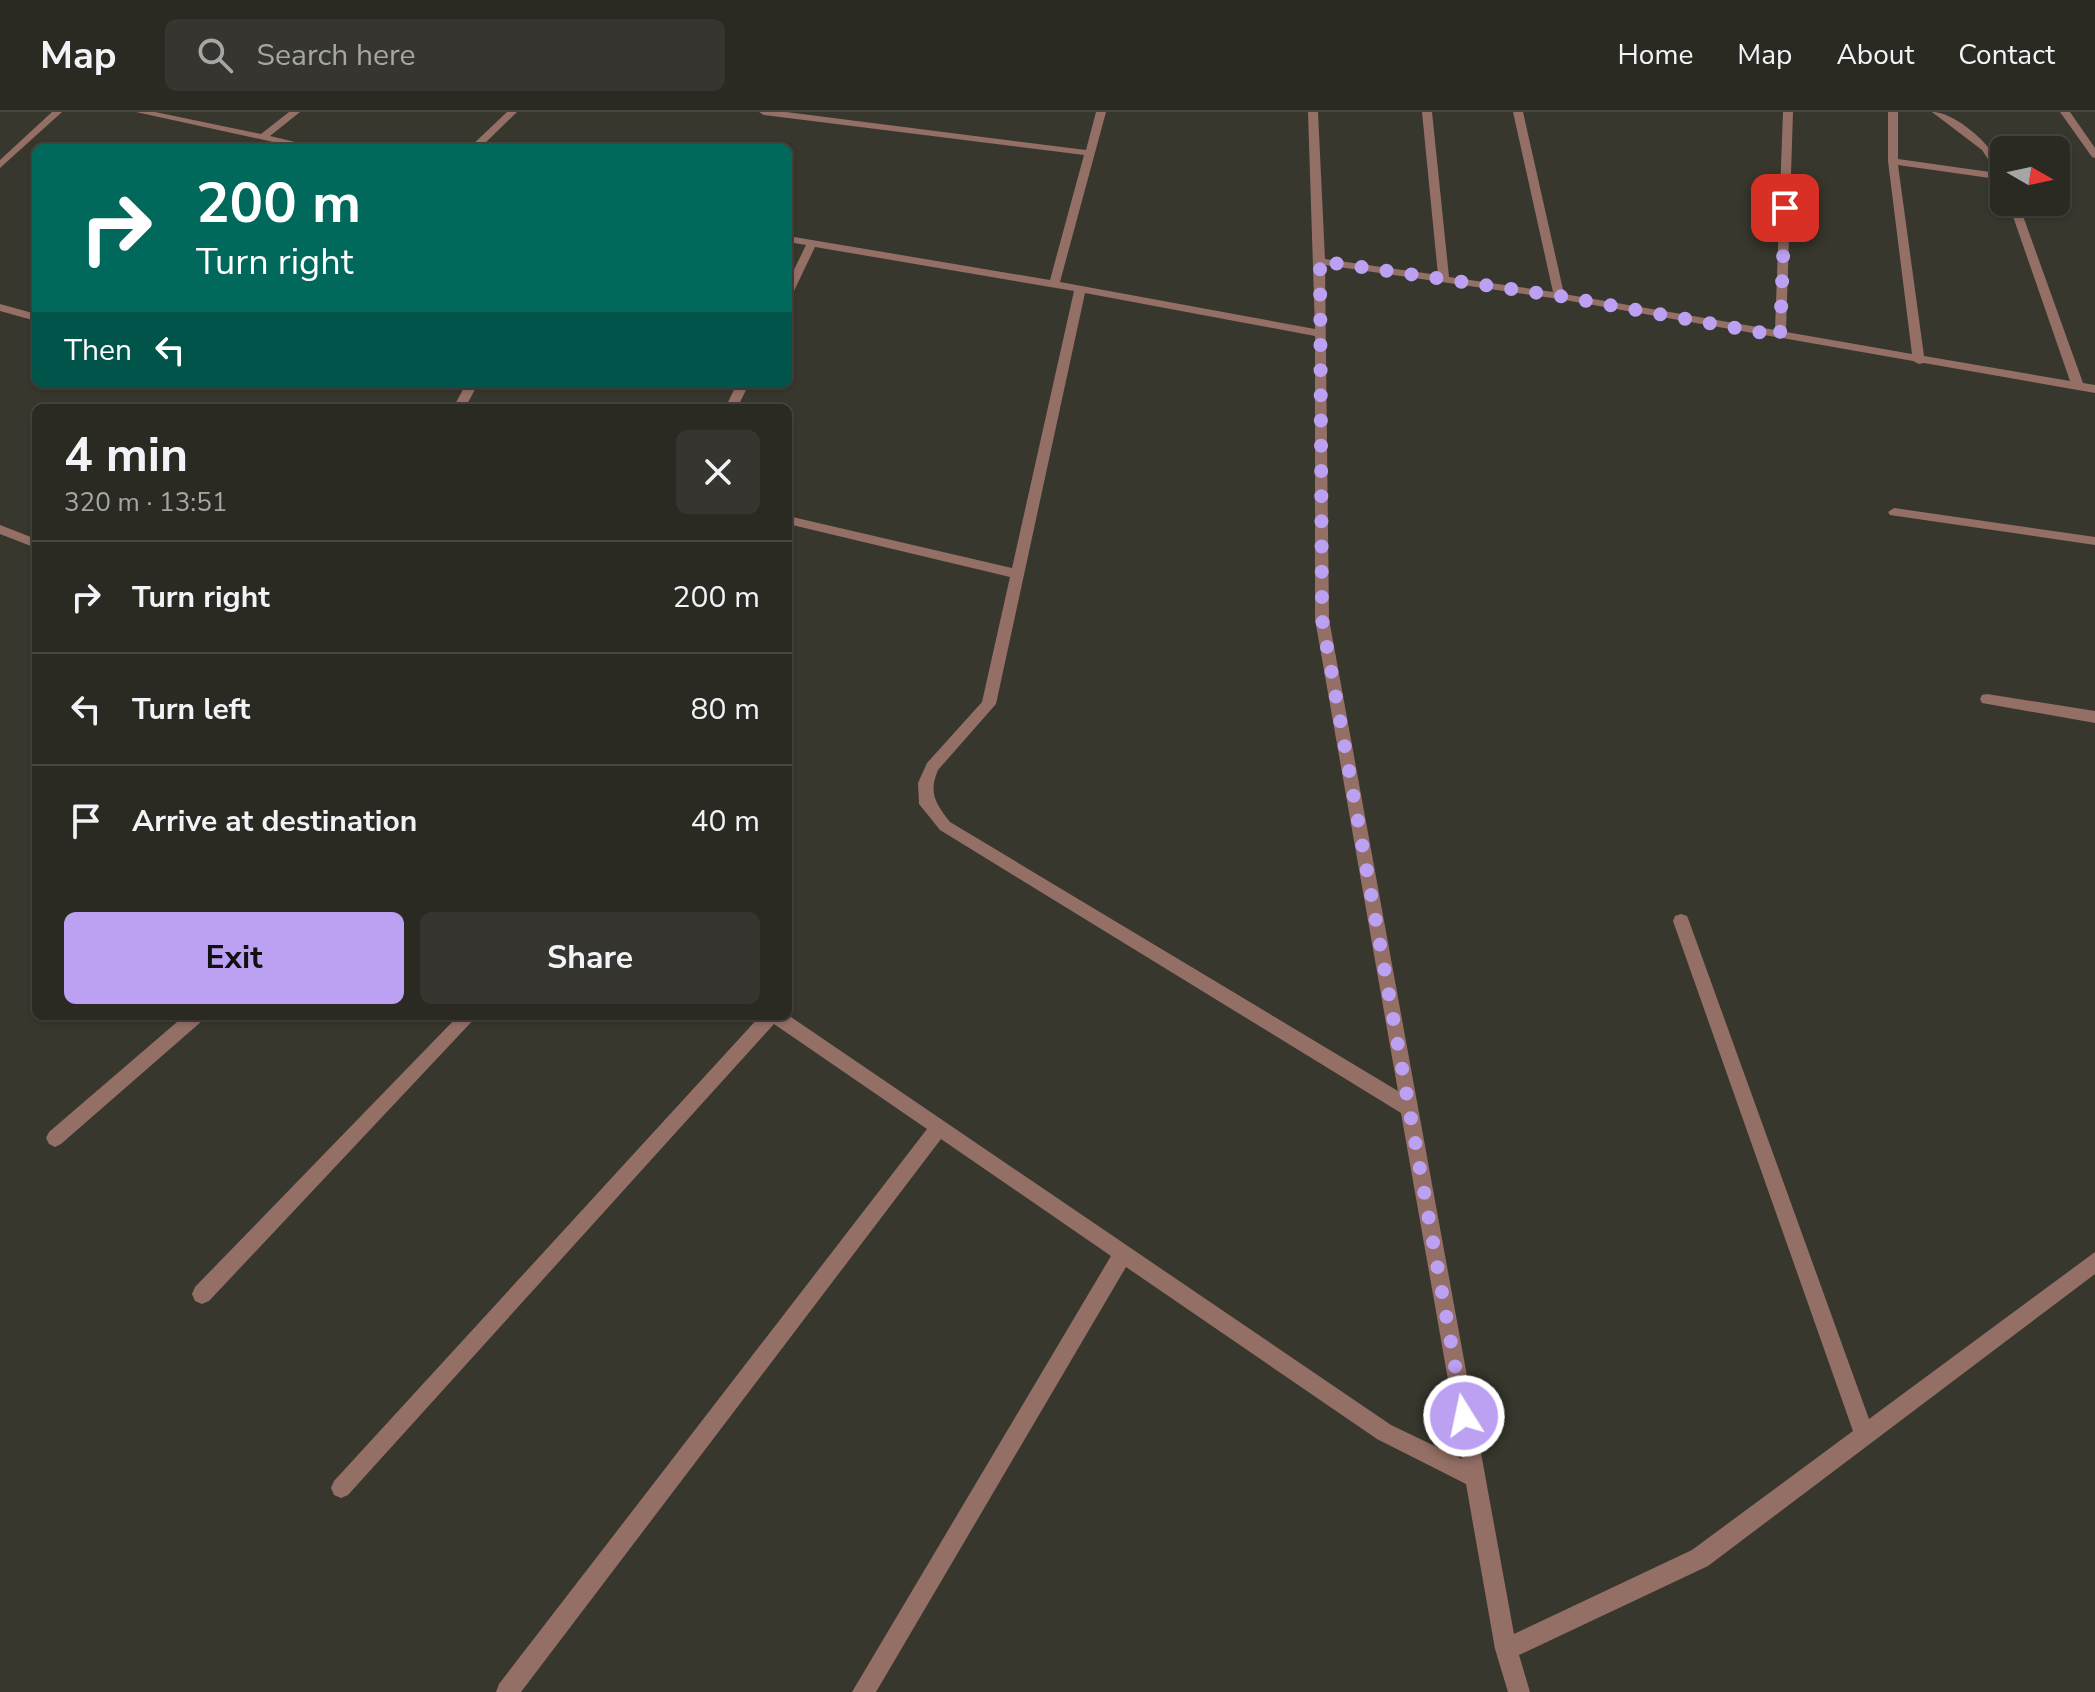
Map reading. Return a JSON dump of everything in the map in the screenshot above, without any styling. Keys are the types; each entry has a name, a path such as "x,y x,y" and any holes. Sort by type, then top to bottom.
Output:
{"street":[{"path":"0,165 57,112"},
{"path":"141,112 296,144"},
{"path":"263,137 295,112"},
{"path":"478,144 512,112"},
{"path":"764,112 1090,153"},
{"path":"1054,284 1101,112"},
{"path":"1313,112 1320,261 1322,619 1506,1649 1519,1692"},
{"path":"1427,112 1444,279"},
{"path":"1518,112 1559,296"},
{"path":"1780,336 1788,112"},
{"path":"1893,112 1893,161 1919,361"},
{"path":"1937,112 1986,148 1990,154"},
{"path":"2065,112 2095,155"},
{"path":"1893,161 1990,175"},
{"path":"2018,216 2078,386"},
{"path":"792,240 1321,334"},
{"path":"792,285 812,243"},
{"path":"1320,261 1559,296 1919,361 2095,389"},
{"path":"1080,289 989,704 932,767 925,783 927,804 945,826 1408,1107"},
{"path":"0,307 32,317"},
{"path":"1894,512 2095,541"},
{"path":"792,521 1019,574"},
{"path":"0,529 32,542"},
{"path":"1987,699 2095,717"},
{"path":"1681,921 1865,1435"},
{"path":"55,1138 191,1020"},
{"path":"202,1294 465,1020"},
{"path":"341,1488 769,1020"},
{"path":"779,1020 1384,1432 1475,1477"},
{"path":"507,1692 939,1128"},
{"path":"863,1692 1123,1254"},
{"path":"1506,1649 1700,1558 2095,1262"}],"route":[{"path":"1464,1416 1322,619 1320,261 1559,296 1780,336 1785,208"}]}
